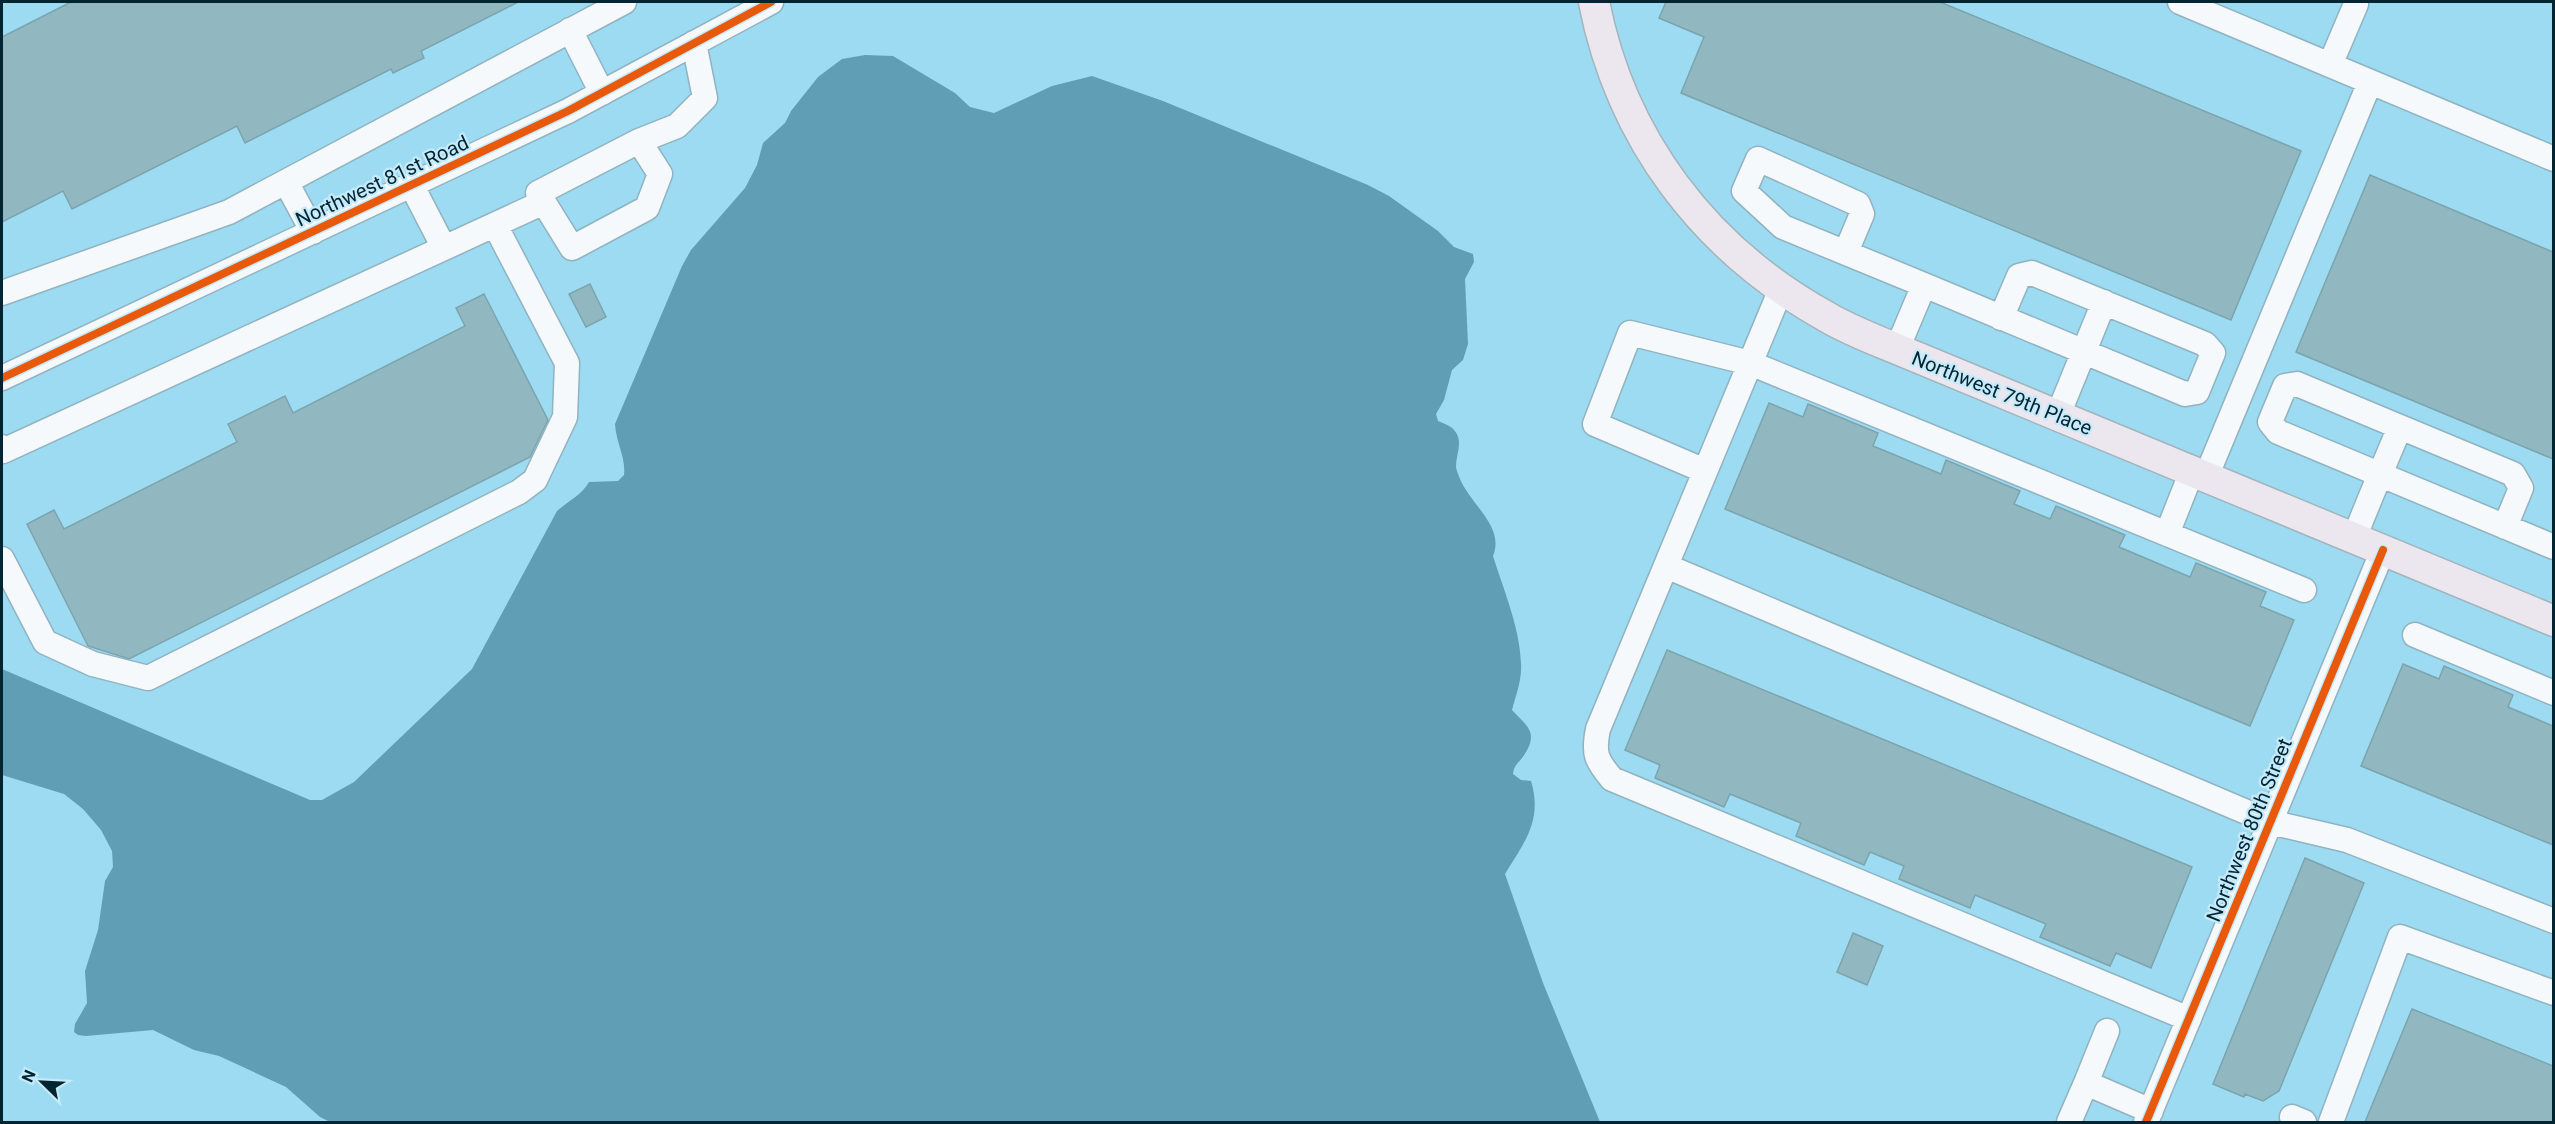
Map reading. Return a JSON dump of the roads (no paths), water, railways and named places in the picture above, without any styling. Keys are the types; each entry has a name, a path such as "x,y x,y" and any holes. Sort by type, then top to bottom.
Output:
{"main road":[{"name":"Northwest 79th Place","path":"1594,2 1614,79 1644,140 1663,171 1717,235 1781,289 1827,318 1897,349 2553,621"}],"street":[{"path":"2,293 229,212 624,2"},
{"name":"Northwest 81st Road","path":"2,378 412,186 602,93 771,2"},
{"path":"2180,2 2553,159"},
{"path":"2330,65 2354,2"},
{"path":"570,30 602,93"},
{"path":"639,141 660,174 647,208 572,248 538,193 639,141 677,126 705,98 694,43"},
{"path":"2166,534 2199,474 2370,82"},
{"path":"1846,252 1862,214 1858,204 1758,159 1744,191 1783,227 1846,252 2001,318 2185,394 2197,392 2213,353 2205,344 2032,273 2019,276 2001,318"},
{"path":"286,182 313,232"},
{"path":"412,186 444,249"},
{"path":"2,451 544,202"},
{"path":"2,559 45,642 93,664 148,678 519,492 535,480 565,417 567,363 495,225"},
{"path":"1897,349 1924,285"},
{"path":"1781,289 1598,729 1594,746 1597,761 1612,779 2189,1019"},
{"path":"2058,415 2104,302"},
{"path":"1706,471 1595,424 1630,333 1750,363 2304,590"},
{"path":"2505,527 2521,488 2513,474 2297,384 2284,386 2270,422 2277,432 2380,475 2553,547"},
{"path":"2354,538 2400,427"},
{"name":"Northwest 80th Street","path":"2151,1118 2189,1019 2383,550"},
{"path":"1666,566 2270,822 2347,840 2553,921"},
{"path":"2415,635 2553,693"},
{"path":"2331,1122 2400,937 2553,993"},
{"path":"2069,1122 2107,1031"},
{"path":"2086,1083 2151,1118"}]}
